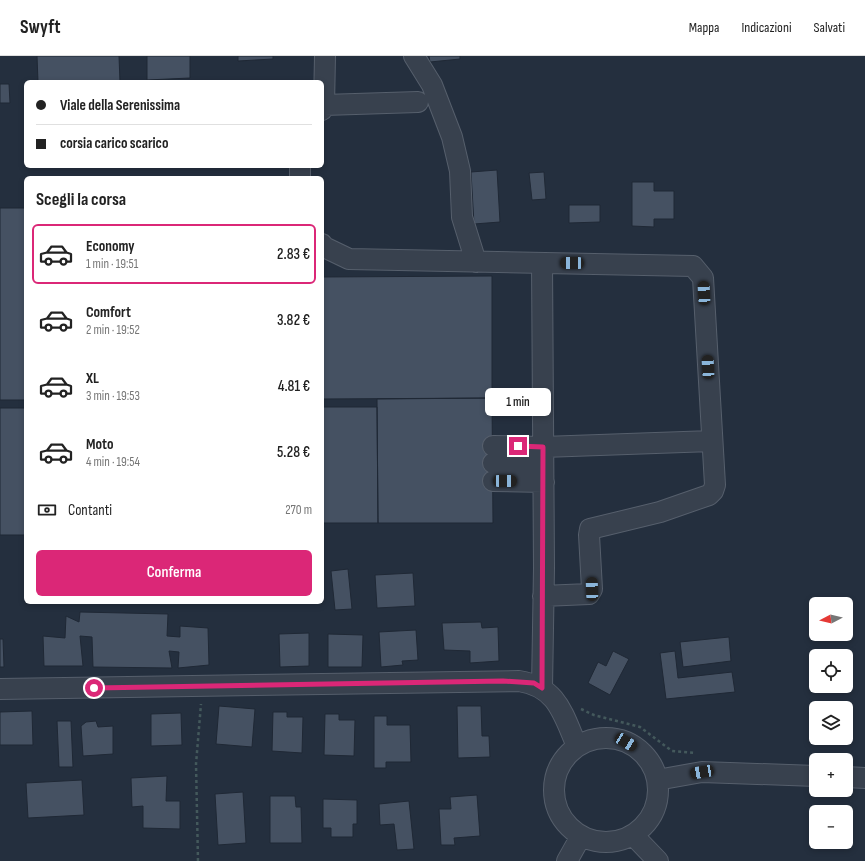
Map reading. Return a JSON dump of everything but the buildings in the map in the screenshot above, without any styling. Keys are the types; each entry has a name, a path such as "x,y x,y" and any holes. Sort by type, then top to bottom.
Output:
{"street":[{"path":"324,82 325,56"},
{"path":"414,56 432,85 452,137 460,171 462,217 476,262"},
{"path":"324,108 418,102"},
{"path":"324,247 349,259 693,266 699,271 703,278 715,485 713,491 709,495 660,512 590,529 592,589 588,594 543,596"},
{"path":"532,684 543,596 542,263"},
{"path":"543,459 493,458 543,459 712,441"},
{"path":"0,689 532,684 563,712 577,746"},
{"path":"604,738 626,742 640,751 651,764 657,780 658,796 654,811 645,825 633,835 616,842 598,842 581,836 566,825 557,810 554,792 556,774 564,758 577,746 593,739 604,738"},
{"path":"657,780 702,772 809,776"},
{"path":"853,777 865,778"},
{"path":"633,835 658,861"},
{"path":"567,861 581,836"}],"path":[{"path":"198,861 196,764 202,686"}],"route":[{"path":"94,688 503,681 534,683 542,688 544,568 543,447 518,446"}]}
